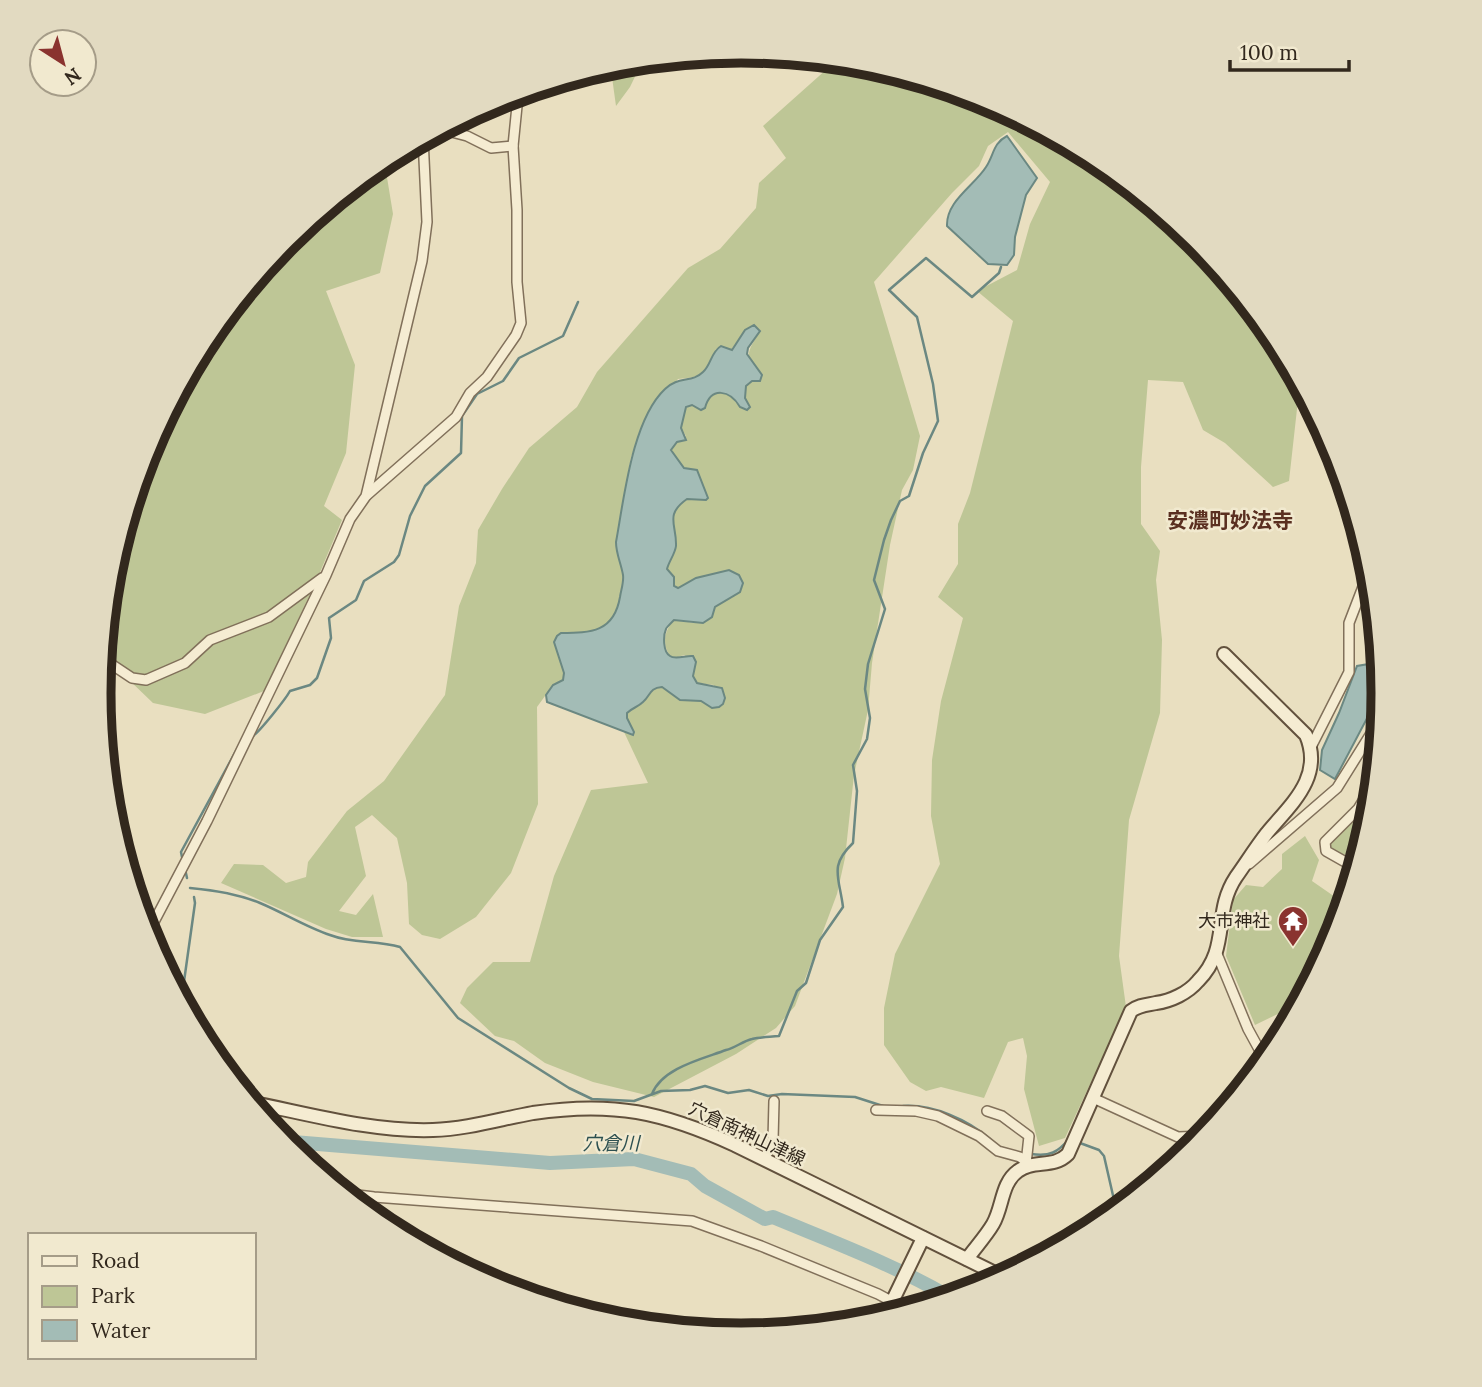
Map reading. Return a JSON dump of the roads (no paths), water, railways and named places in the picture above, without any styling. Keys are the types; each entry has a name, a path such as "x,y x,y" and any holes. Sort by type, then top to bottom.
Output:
{"street":[{"path":"154,923 207,821 326,575 350,519 366,496 456,417 470,393 487,377 516,335 521,323 517,282 517,210 513,146 518,104"},
{"path":"453,132 491,148 513,146"},
{"path":"366,496 422,261 427,222 424,149"},
{"path":"112,664 132,678 146,680 154,677 185,663 210,640 269,617 326,575"},
{"path":"876,1110 916,1111 938,1116 979,1136 998,1151 1026,1159 1055,1163 1068,1154 1131,1011 1139,1006 1162,1002 1183,993 1205,974 1217,954 1224,903 1235,879 1265,835 1299,797 1308,778 1311,747 1349,672 1349,624 1362,589"},
{"path":"1224,654 1301,729 1311,747"},
{"path":"1242,870 1337,788 1370,735"},
{"path":"1348,863 1326,851 1325,842 1361,804"},
{"path":"1217,954 1260,1051"},
{"path":"1093,1098 1178,1136 1190,1136"},
{"path":"764,1160 773,1140 775,1101"},
{"name":"穴倉南神山津線","path":"264,1105 376,1127 421,1130 450,1129 568,1108 612,1108 657,1115 681,1122 764,1160 922,1242 992,1272"},
{"path":"967,1259 993,1224 1010,1178 1026,1159 1029,1136 1027,1133 1002,1116 987,1111"},
{"path":"360,1196 685,1220 712,1227 761,1246 891,1306"},
{"path":"891,1306 922,1242"}],"water":[{"path":"1007,136 1037,178 1026,195 1015,237 1014,255 1007,265 988,264 947,226 948,217 956,201 989,163 996,146"},
{"path":"754,325 760,331 747,354 762,375 760,381 752,381 746,386 745,398 750,407 747,410 740,407 731,397 721,393 712,396 701,410 692,405 686,407 681,428 686,440 677,442 671,450 684,468 697,470 708,498 687,499 674,515 676,546 667,569 674,577 674,586 678,588 696,578 729,570 739,575 743,583 740,592 715,607 712,617 703,623 674,620 666,629 665,648 672,657 693,656 696,662 693,676 697,683 722,688 725,698 723,704 712,708 701,701 680,700 662,687 652,690 641,704 627,713 633,735 547,702 546,695 553,685 563,680 564,673 554,642 557,636 561,633 600,628 607,624 617,609 623,580 616,542 622,504 637,440 654,403 670,385 703,372 721,346 732,350 745,330"},
{"path":"1371,664 1371,710 1335,779 1320,770 1322,750 1357,666"}],"waterway":[{"path":"652,1094 664,1077 673,1071 749,1040 779,1036 797,991 806,983 820,940 843,907 838,865 853,843 857,791 853,765 867,739 870,718 865,689 868,664 885,609 874,580 891,520 900,501 909,496 923,453 938,421 933,384 917,317 889,290 926,258 972,297 999,273 1001,267"},
{"path":"253,736 290,691 310,685 317,678 331,638 329,618 356,600 364,581 394,562 399,555 410,516 425,486 461,453 462,416 477,394 503,381 519,358 563,336 578,302"},
{"path":"182,857 181,852 243,738"},
{"path":"185,869 187,878"},
{"path":"190,888 252,900 339,938 400,947 458,1018 569,1088 592,1099 634,1101 661,1091 690,1090 705,1086 728,1093 749,1090 768,1096 782,1094 855,1097 883,1106"},
{"path":"183,986 194,897"},
{"path":"903,1106 926,1108 950,1115 990,1139"},
{"path":"1031,1154 1053,1153 1069,1139"},
{"name":"穴倉川","path":"299,1142 550,1163 634,1159 691,1174 705,1186 765,1219 773,1217 864,1254 940,1292"},
{"path":"1080,1143 1099,1150 1104,1156 1114,1201"}],"place":[{"name":"大市神社","path":"1293,948"}],"district":[{"name":"安濃町妙法寺","path":"1230,521"}]}
